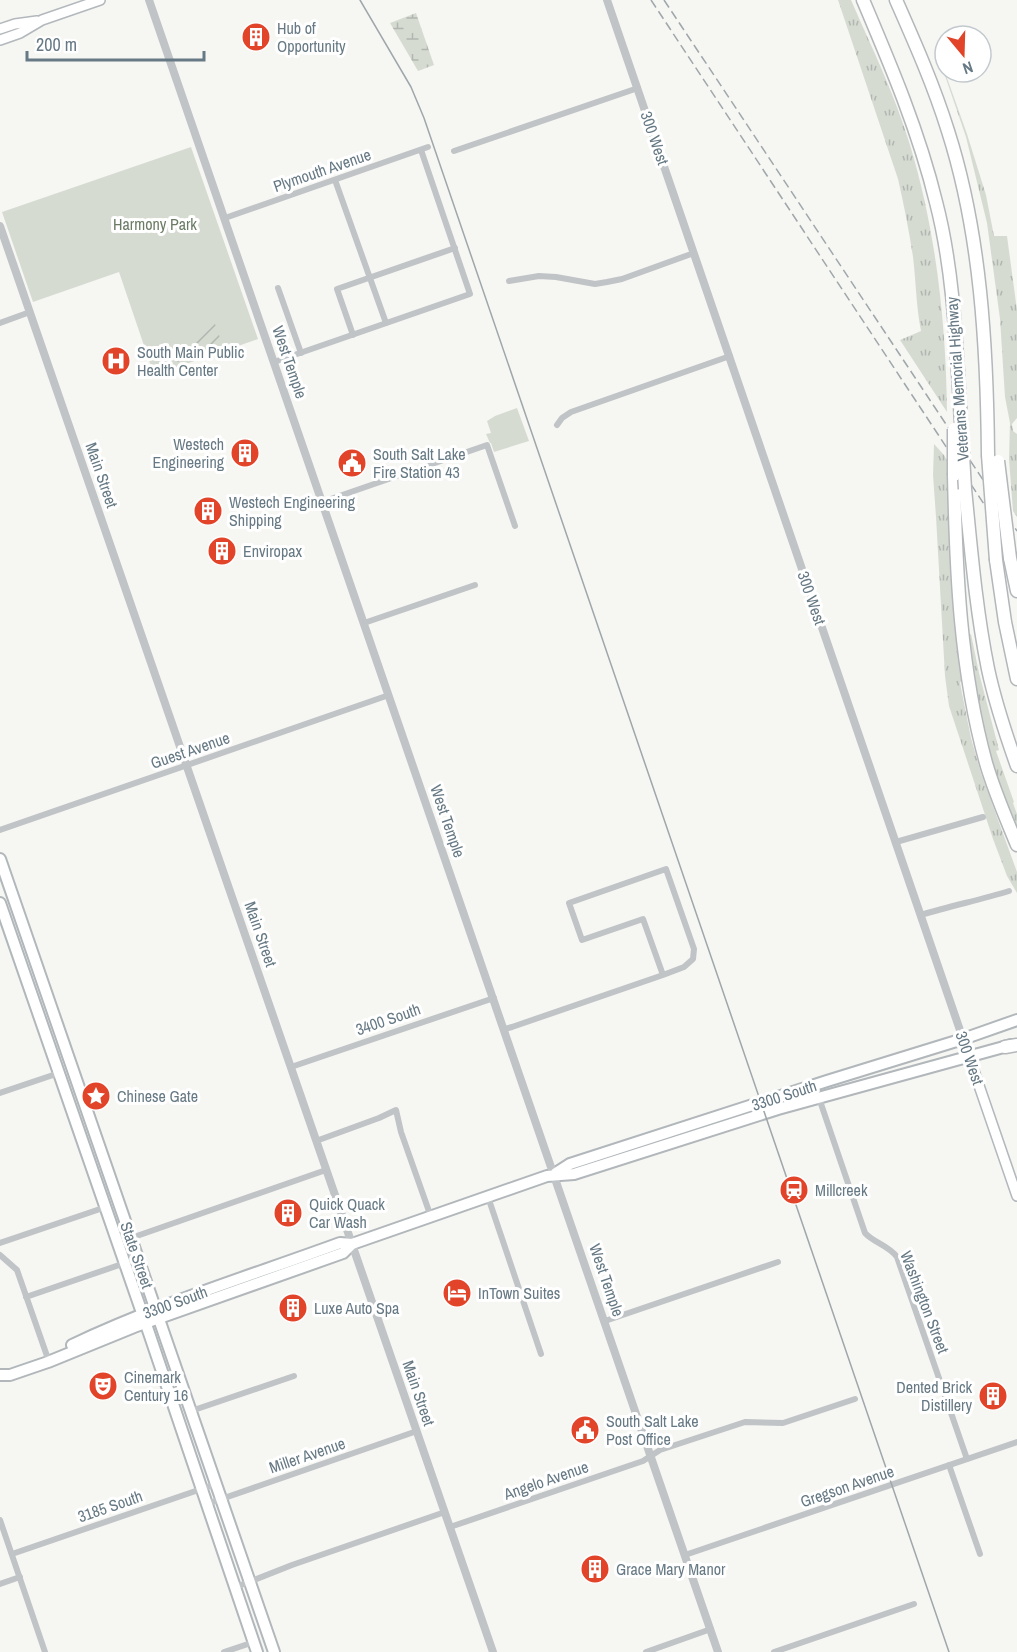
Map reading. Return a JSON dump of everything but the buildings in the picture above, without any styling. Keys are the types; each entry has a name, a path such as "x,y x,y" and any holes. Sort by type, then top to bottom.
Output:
{"highway":[{"name":"Veterans Memorial Highway","path":"863,0 893,68 920,142 937,204 947,255 958,374 957,407 964,489 977,598 988,670 1017,766"},
{"name":"Veterans Memorial Highway","path":"896,0 921,57 948,131 964,193 974,245 993,458 996,560 1005,622 1017,679"},
{"path":"957,407 954,475 957,585 967,673 987,764 1017,845"},
{"path":"993,458 1017,591"}],"main road":[{"path":"0,29 42,20 100,0"},
{"path":"0,40 20,33 42,20"},
{"name":"State Street","path":"0,859 274,1652"},
{"name":"State Street","path":"0,903 255,1647"},
{"name":"3300 South","path":"554,1175 570,1164 1017,1020"},
{"name":"300 West","path":"963,1039 1017,1196"},
{"name":"3300 South","path":"2,1375 8,1370 47,1356 119,1323 157,1314 340,1243 352,1244 554,1175 574,1174 778,1109 1014,1044"},
{"path":"819,1098 819,1094 840,1077"},
{"name":"3300 South","path":"2,1375 10,1375 48,1362 144,1318"}],"street":[{"name":"West Temple","path":"149,0 718,1652"},
{"name":"300 West","path":"608,0 963,1039"},
{"path":"454,151 638,88"},
{"name":"Plymouth Avenue","path":"225,218 428,147"},
{"path":"274,362 470,294 421,150"},
{"path":"335,180 386,323"},
{"name":"Main Street","path":"0,226 493,1652"},
{"path":"353,335 337,289 455,248"},
{"path":"509,281 556,276 595,284 622,279 694,253"},
{"path":"278,288 301,353"},
{"path":"0,323 30,312"},
{"path":"557,425 571,412 730,356"},
{"path":"322,502 487,445 515,526"},
{"path":"364,623 475,585"},
{"name":"Guest Avenue","path":"0,830 389,695"},
{"path":"896,842 983,817"},
{"path":"505,1029 684,968 693,959 693,949 666,869 569,903 582,940 643,919 663,975"},
{"path":"921,915 1009,891"},
{"name":"3400 South","path":"291,1067 494,998"},
{"path":"0,1093 59,1073"},
{"name":"Washington Street","path":"819,1098 865,1233 888,1247 897,1257 967,1459"},
{"path":"316,1141 396,1110 401,1132 431,1217"},
{"path":"131,1238 326,1170"},
{"path":"488,1197 541,1354"},
{"path":"0,1242 106,1207"},
{"path":"0,1255 16,1270 47,1356"},
{"path":"0,1265 8,1262"},
{"path":"605,1321 778,1262"},
{"path":"26,1297 125,1263"},
{"path":"191,1411 294,1376"},
{"name":"Angelo Avenue","path":"450,1527 643,1461 660,1450 745,1422 783,1423 855,1399"},
{"name":"Miller Avenue","path":"207,1504 417,1431"},
{"name":"Gregson Avenue","path":"685,1555 1017,1442"},
{"path":"949,1465 980,1554"},
{"name":"3185 South","path":"12,1554 216,1484"},
{"path":"236,1587 445,1512"},
{"path":"0,1520 45,1652"},
{"path":"0,1584 20,1577"},
{"path":"774,1652 915,1604"},
{"path":"646,1652 711,1629"},
{"path":"224,1652 255,1647"}],"green space":[{"path":"838,0 851,0 897,108 919,177 938,277 947,412 900,340 921,331 908,228 898,179"},
{"path":"416,13 434,65 418,71 390,23"},
{"path":"948,84 967,134 986,195 994,236 1007,236 1017,310 1017,418 1012,424 1013,431 1017,434 1017,517 1013,511 1009,459 1010,423 1005,397 1000,319 987,223 966,137"},
{"name":"Harmony Park","path":"191,147 258,339 154,375 119,272 33,302 2,212"},
{"path":"214,321 223,346 177,362 173,350 195,338"},
{"path":"517,408 529,441 494,452 486,434 491,433 487,421"},
{"path":"934,444 949,464 952,582 962,678 960,683 981,773 1017,872 1017,893 1007,876 993,839 949,706 945,676 933,475"},
{"path":"971,634 999,750 996,751 1017,814 1017,830 993,766 985,734 970,651 968,635"}],"tram line":[{"path":"360,0 411,87 424,118 949,1652"}],"railway":[{"path":"651,0 1017,554"},
{"path":"664,0 1017,531"}],"place":[{"name":"Hub of Opportunity","path":"256,37"},
{"name":"South Main Public Health Center","path":"116,361"},
{"name":"Westech Engineering","path":"245,453"},
{"name":"South Salt Lake Fire Station 43","path":"352,463"},
{"name":"Westech Engineering Shipping","path":"208,511"},
{"name":"Enviropax","path":"222,551"},
{"name":"Chinese Gate","path":"96,1096"},
{"name":"Millcreek","path":"794,1190"},
{"name":"Quick Quack Car Wash","path":"288,1213"},
{"name":"InTown Suites","path":"457,1293"},
{"name":"Luxe Auto Spa","path":"293,1308"},
{"name":"Cinemark Century 16","path":"103,1386"},
{"name":"Dented Brick Distillery","path":"993,1396"},
{"name":"South Salt Lake Post Office","path":"585,1430"},
{"name":"Grace Mary Manor","path":"595,1569"}]}
